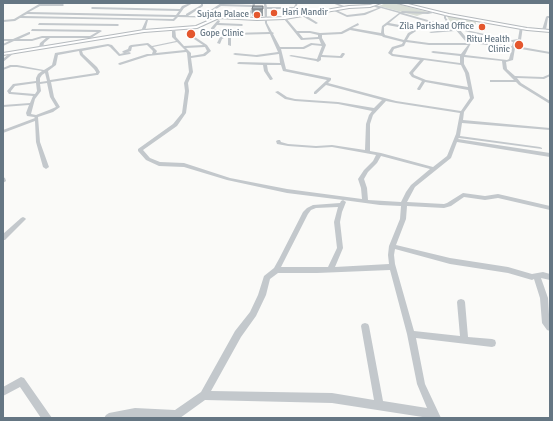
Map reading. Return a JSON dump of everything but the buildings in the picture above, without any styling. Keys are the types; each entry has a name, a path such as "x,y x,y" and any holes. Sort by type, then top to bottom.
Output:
{"highway":[{"path":"400,3 432,12 522,28 550,31"},
{"path":"400,3 444,14"},
{"path":"522,28 550,31"}],"main road":[{"path":"3,54 143,31 199,27 221,17 248,19 285,18 346,7 379,3"}],"street":[{"path":"92,8 182,8 192,3"},
{"path":"187,15 202,5 202,3"},
{"path":"265,3 266,23 279,48 284,70 330,79 327,84 315,93"},
{"path":"297,3 296,8 298,12 317,23"},
{"path":"333,3 346,7"},
{"path":"365,3 399,14 456,29 515,41 519,40 522,28"},
{"path":"3,21 20,17 39,5 64,4"},
{"path":"3,45 31,31 55,13 64,4"},
{"path":"203,16 222,4 254,4 248,19"},
{"path":"64,37 82,25 102,8"},
{"path":"20,17 174,20 179,15 182,8"},
{"path":"265,8 296,8"},
{"path":"333,10 347,16 362,15 380,8"},
{"path":"395,12 432,12"},
{"path":"27,13 96,13 221,17"},
{"path":"384,35 382,33 383,27 399,14"},
{"path":"444,14 450,25 456,29 469,43"},
{"path":"543,15 549,16 544,30"},
{"path":"220,31 212,29 221,17"},
{"path":"285,18 302,39 342,33 350,30 358,24"},
{"path":"113,30 123,19"},
{"path":"143,31 147,21"},
{"path":"429,22 409,34 402,46 393,48 390,54 462,64"},
{"path":"39,24 118,25"},
{"path":"216,24 242,25"},
{"path":"387,24 416,29"},
{"path":"174,29 174,37 186,49 190,56 191,72 186,83 187,90 184,113 175,125 140,150 148,159 159,164 184,165 229,179 271,188 380,203 444,206 452,203 463,195 485,198 498,196 550,208"},
{"path":"431,32 456,29"},
{"path":"350,30 384,35 404,41 433,44 469,43 514,47 549,52 550,58"},
{"path":"3,40 32,40 42,37 91,37 100,31 31,31"},
{"path":"31,31 42,37"},
{"path":"296,32 307,32 320,36 324,45 319,59"},
{"path":"219,42 221,38 229,35 272,33"},
{"path":"229,35 230,45"},
{"path":"190,56 200,56 209,51 206,46 192,36"},
{"path":"41,48 42,43 49,37"},
{"path":"93,48 94,40"},
{"path":"150,47 178,41"},
{"path":"433,52 504,61 512,60 515,41"},
{"path":"435,416 421,384 411,334 392,267 391,255 392,246 403,219 404,203 413,186 449,157 457,138 462,112 472,98 467,73 462,64 462,56 469,43"},
{"path":"118,53 130,50 131,46 148,44 155,51 154,54"},
{"path":"279,48 304,48 311,44 324,45"},
{"path":"37,118 29,114 31,104 39,91 39,76 54,65 56,54 109,45 119,55 129,53"},
{"path":"120,64 154,54 206,46"},
{"path":"36,95 10,93 9,91 14,86 98,73 93,65 81,54 80,50"},
{"path":"3,61 12,53"},
{"path":"235,54 257,56 259,54 280,53"},
{"path":"291,56 319,59 341,57 344,54"},
{"path":"423,59 411,73 413,76 425,81 470,89"},
{"path":"504,61 505,69 515,79 550,103"},
{"path":"239,64 283,64"},
{"path":"265,64 266,71 271,79"},
{"path":"3,66 46,71"},
{"path":"3,69 8,66"},
{"path":"3,132 37,118 58,107 52,98 50,81 46,71"},
{"path":"491,81 544,78 550,75"},
{"path":"419,89 425,81"},
{"path":"327,84 385,99 462,112"},
{"path":"277,92 286,98 295,100 338,103 376,110"},
{"path":"367,152 368,124 371,115 385,99"},
{"path":"3,106 31,104"},
{"path":"37,118 38,142 46,167"},
{"path":"460,121 550,129"},
{"path":"457,138 540,148"},
{"path":"457,138 550,154"},
{"path":"278,141 279,143 288,145 316,147 332,146 380,154 435,169"},
{"path":"365,200 361,179 380,154"},
{"path":"331,269 338,256 341,244 337,222 341,205 347,198"},
{"path":"109,418 135,413 175,416 204,395 238,334 253,314 262,295 267,278 276,270 309,209 315,206 341,205"},
{"path":"3,238 23,219"},
{"path":"392,246 450,261 508,270 532,277 543,275 550,277"},
{"path":"276,270 392,267"},
{"path":"537,277 547,298 546,323 550,328"},
{"path":"461,302 464,339"},
{"path":"366,326 379,405"},
{"path":"411,334 492,343"},
{"path":"3,392 21,381 47,418"},
{"path":"204,395 332,398 435,416"}],"shaded area":[{"path":"386,3 394,3 428,12 417,16 379,6"},
{"path":"447,16 476,21 476,24 470,30 452,26"}],"place":[{"name":"Hari Mandir","path":"274,13"},
{"name":"Sujata Palace","path":"257,15"},
{"name":"Zila Parishad Office","path":"482,27"},
{"name":"Gope Clinic","path":"191,34"},
{"name":"Ritu Health Clinic","path":"519,45"}]}
